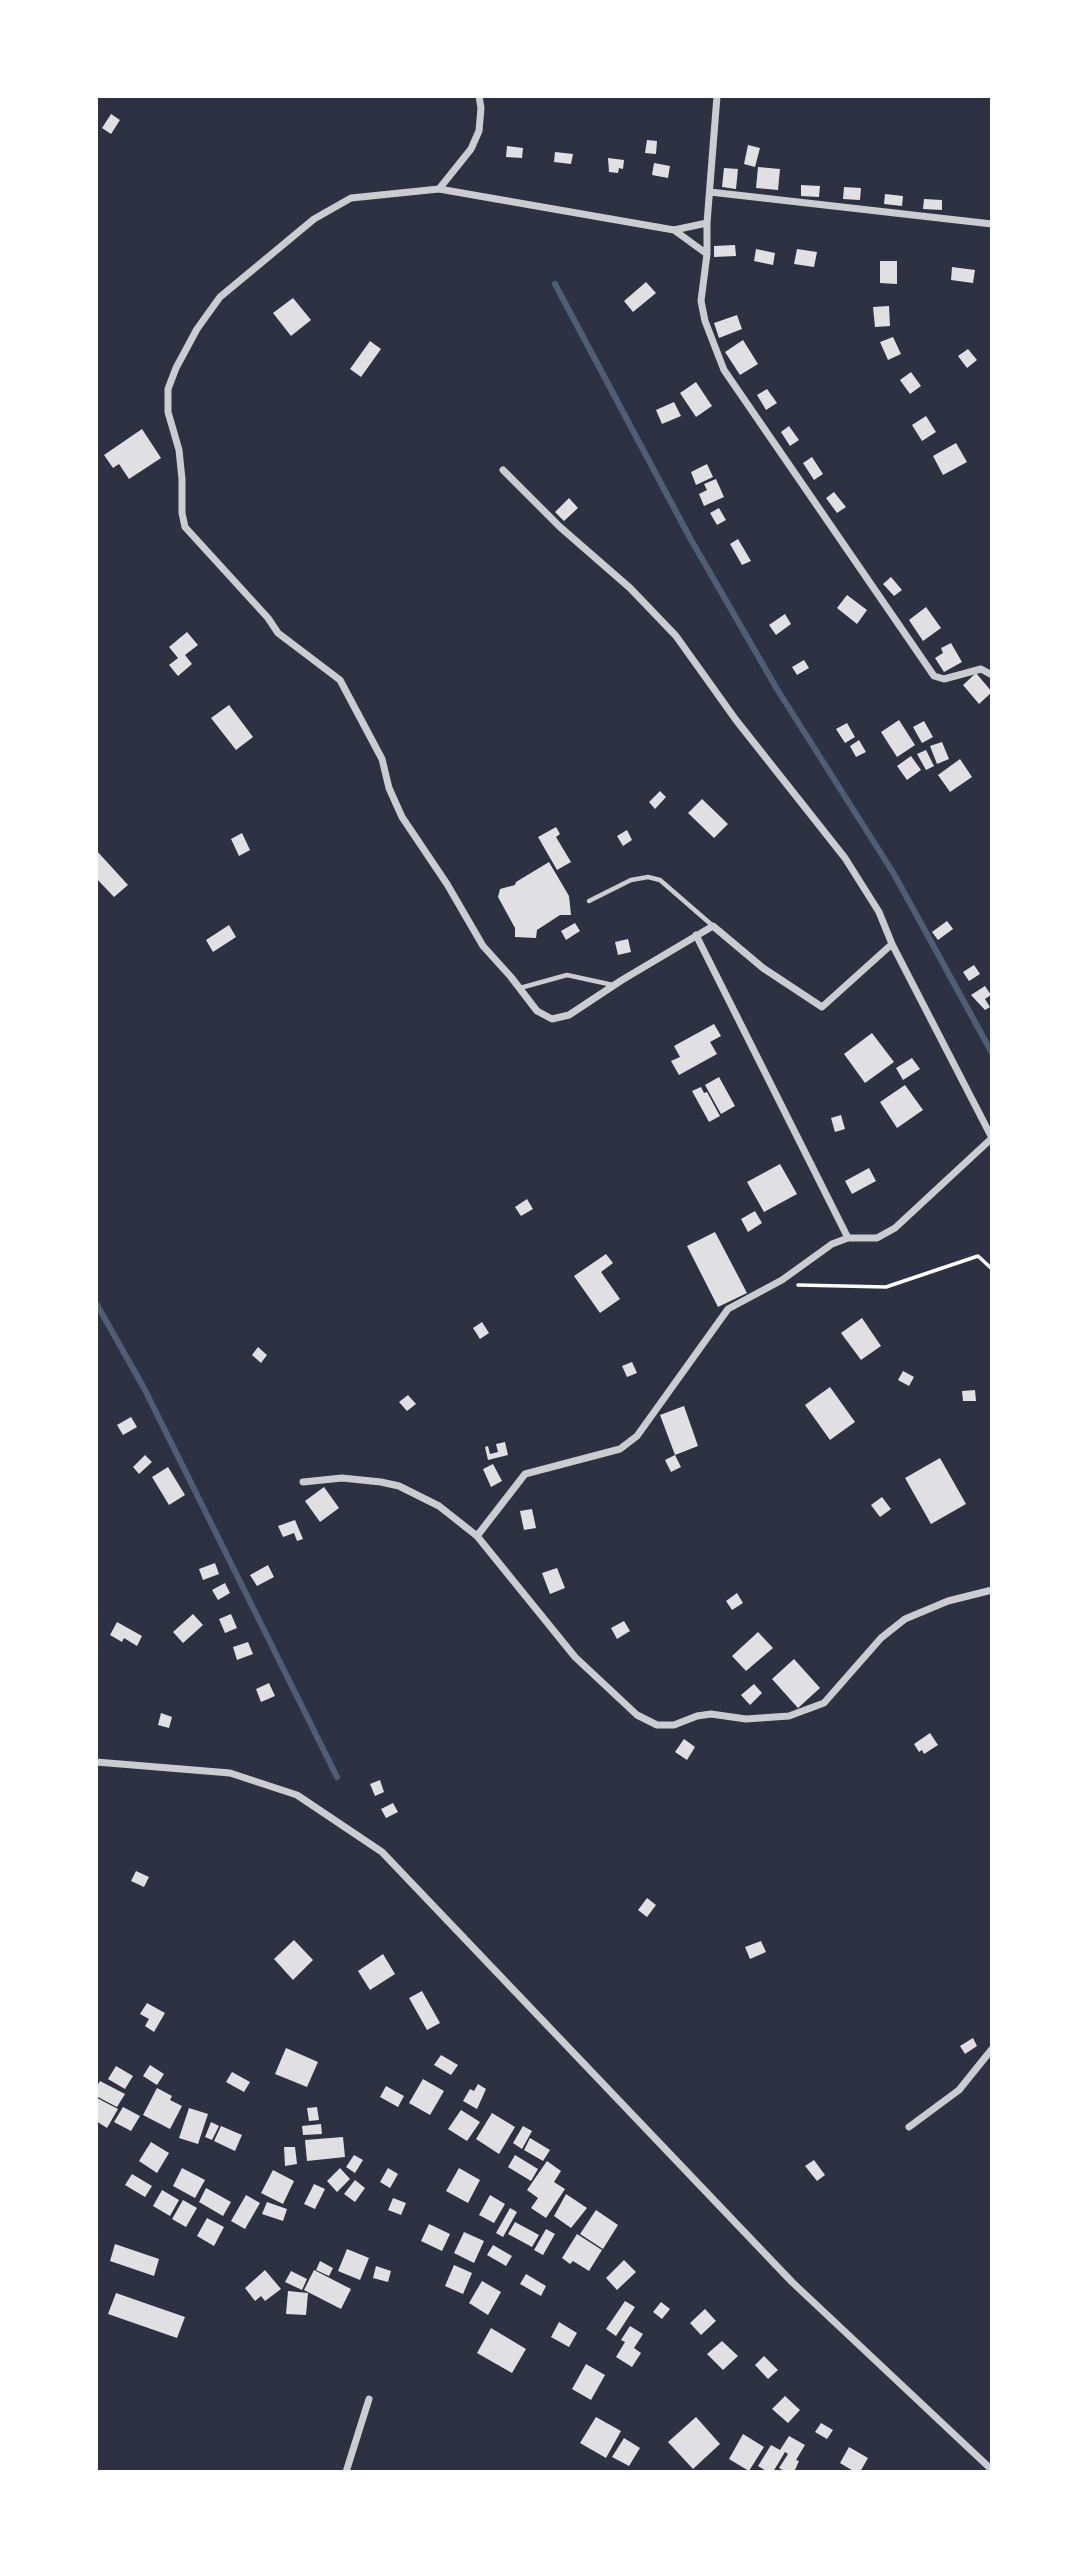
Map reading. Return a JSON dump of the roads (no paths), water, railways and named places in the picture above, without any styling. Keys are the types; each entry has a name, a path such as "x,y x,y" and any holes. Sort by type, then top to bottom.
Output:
{"street":[{"path":"439,189 471,149 479,131 479,96"},
{"path":"717,96 702,309 724,370 934,676 944,679 981,669 992,675"},
{"path":"707,223 674,230 439,189 351,198 314,219 220,297 197,329 176,368 168,389 168,412 183,479 182,513 185,527 268,618 278,633 340,680 382,759 389,788 402,817 484,946 537,1011 552,1019 569,1015 713,926 763,968 822,1007 892,944"},
{"path":"710,192 992,224"},
{"path":"674,230 707,254"},
{"path":"477,1536 525,1474 621,1449 637,1436 728,1309 782,1280 832,1244 848,1238 877,1238 895,1228 992,1138 866,890 845,858 736,720 676,636 630,588 560,527 503,470"},
{"path":"696,935 848,1238"},
{"path":"303,1482 342,1478 399,1486 439,1506 477,1536 576,1657 637,1715 657,1724 674,1725 696,1716 711,1714 746,1719 789,1716 824,1703 881,1638 905,1619 948,1601 992,1590"},
{"path":"96,1762 230,1773 297,1796 382,1852 792,2282 992,2470"},
{"path":"909,2127 959,2090 992,2049"},
{"path":"346,2472 369,2399"}],"lane":[{"path":"589,901 631,880 648,877 660,880 713,926"},
{"path":"520,988 567,975 614,985"}],"waterway":[{"path":"555,284 690,538 777,689 894,874 992,1053"},
{"path":"96,1303 145,1390 337,1777"}]}
